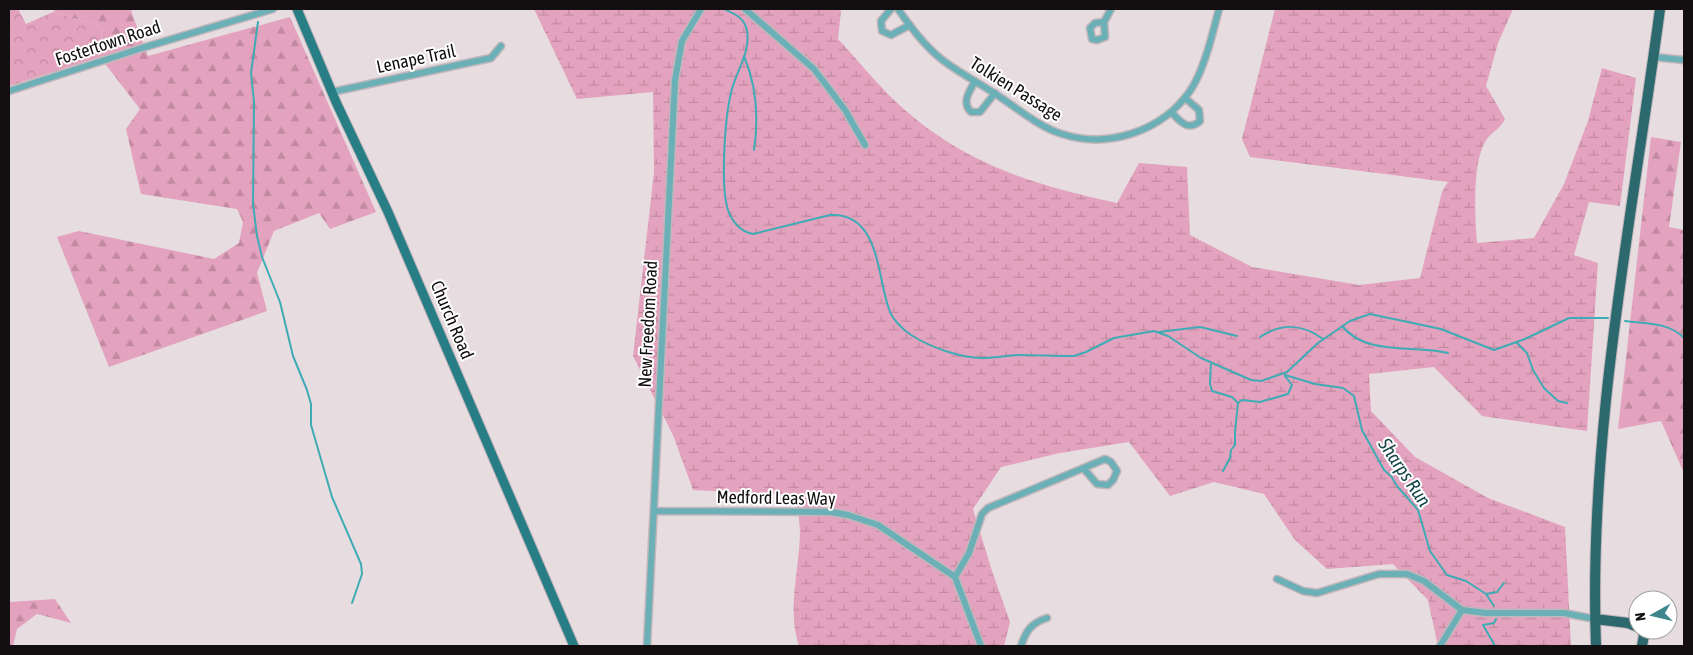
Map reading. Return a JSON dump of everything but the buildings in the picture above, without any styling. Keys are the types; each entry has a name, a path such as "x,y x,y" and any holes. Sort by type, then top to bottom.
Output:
{"highway":[{"path":"1596,646 1595,545 1602,434 1622,273 1660,9"},
{"path":"1595,619 1628,623"}],"main road":[{"name":"Church Road","path":"297,9 332,92 388,212 574,646"}],"street":[{"name":"Fostertown Road","path":"9,91 142,48 273,9"},
{"path":"745,9 814,69 845,110 865,145"},
{"path":"891,9 881,21 882,31 891,35 910,25"},
{"name":"Tolkien Passage","path":"898,9 938,57 1053,131 1090,140 1110,139 1127,135 1152,125 1171,112 1185,98 1198,76 1219,9"},
{"path":"1104,22 1111,9"},
{"name":"New Freedom Road","path":"647,646 675,80 682,40 700,11"},
{"name":"Lenape Trail","path":"332,92 491,58 502,46"},
{"path":"1654,57 1684,60"},
{"path":"975,80 966,101 971,112 976,113 983,109 995,93"},
{"path":"1171,112 1186,125 1193,126 1200,121 1199,110 1185,98"},
{"path":"982,646 955,576 969,553 982,514 988,508 1105,459 1111,462 1117,471 1113,480 1108,485 1097,484 1084,469"},
{"name":"Medford Leas Way","path":"654,510 831,512 848,514 878,524 955,576"},
{"path":"1277,579 1303,591 1317,593 1379,574 1407,574 1424,581 1462,610 1486,613 1564,613 1595,619"},
{"path":"1440,646 1462,610"},
{"path":"1021,646 1029,628 1035,622 1047,618"}],"green space":[{"path":"9,9 18,9 26,24 53,12 101,26 103,56 9,86"},
{"path":"56,9 135,9 131,11 148,56 290,17 376,212 330,229 319,213 274,231 257,273 267,311 109,367 57,237 79,231 214,259 239,243 243,222 237,209 141,194 126,129 140,109 103,61 101,26 53,12"},
{"path":"534,9 839,9 841,11 838,39 873,78 895,101 920,122 971,156 1026,179 1117,203 1139,163 1187,167 1190,235 1252,267 1359,285 1420,278 1442,192 1448,182 1250,157 1242,139 1275,9 1513,9 1498,43 1486,86 1505,119 1487,139 1478,164 1475,191 1477,243 1534,238 1564,184 1588,121 1602,68 1636,78 1620,206 1589,202 1574,255 1598,263 1587,431 1482,416 1434,367 1369,374 1371,411 1415,457 1488,498 1565,527 1571,646 1438,646 1428,600 1393,564 1327,569 1295,540 1264,494 1214,482 1170,496 1129,442 1060,453 1001,467 973,509 1010,622 1004,646 799,646 794,619 800,534 795,495 693,490 673,435 633,356 654,172 653,92 577,99"},
{"path":"1651,137 1681,142 1669,227 1684,230 1684,473 1661,421 1618,429"},
{"path":"55,599 71,623 37,614 17,629 13,646 9,646 9,600 10,602"}],"waterway":[{"path":"724,9 742,20 746,27 748,39 745,55 731,93 725,137 725,191 732,219 743,230 753,234 830,215 846,217 859,224 874,249 885,296 892,316 911,335 945,351 973,358 1017,355 1074,356 1114,338 1154,331 1168,336 1201,358 1251,380 1261,381 1287,372 1318,343 1350,321 1370,314 1441,329 1494,350 1525,339 1569,318 1608,318"},
{"path":"258,22 251,73 254,102 253,204 257,236 262,257 280,302 293,356 307,390 311,404 311,425 332,497 361,564 362,574 352,603"},
{"path":"744,56 752,79 756,102 754,150"},
{"path":"1625,321 1664,326 1684,338"},
{"path":"1342,326 1352,336 1378,346 1448,353"},
{"path":"1159,332 1200,327 1237,336"},
{"path":"1260,337 1276,329 1292,327 1308,330 1323,339"},
{"path":"1516,342 1527,353 1533,370 1544,388 1558,401 1567,403"},
{"path":"1211,362 1210,384 1212,391 1232,397 1238,403"},
{"name":"Sharps Run","path":"1285,375 1315,384 1343,388 1354,396 1362,430 1384,470 1418,510 1430,551 1447,575 1466,581 1486,594 1494,606"},
{"path":"1238,403 1242,400 1260,402 1288,394 1292,385 1285,376"},
{"path":"1223,471 1230,458 1231,450 1235,445 1238,403"},
{"path":"1486,594 1497,592 1504,583"},
{"name":"Sharps Run","path":"1495,646 1483,625 1494,623 1496,619"}]}
